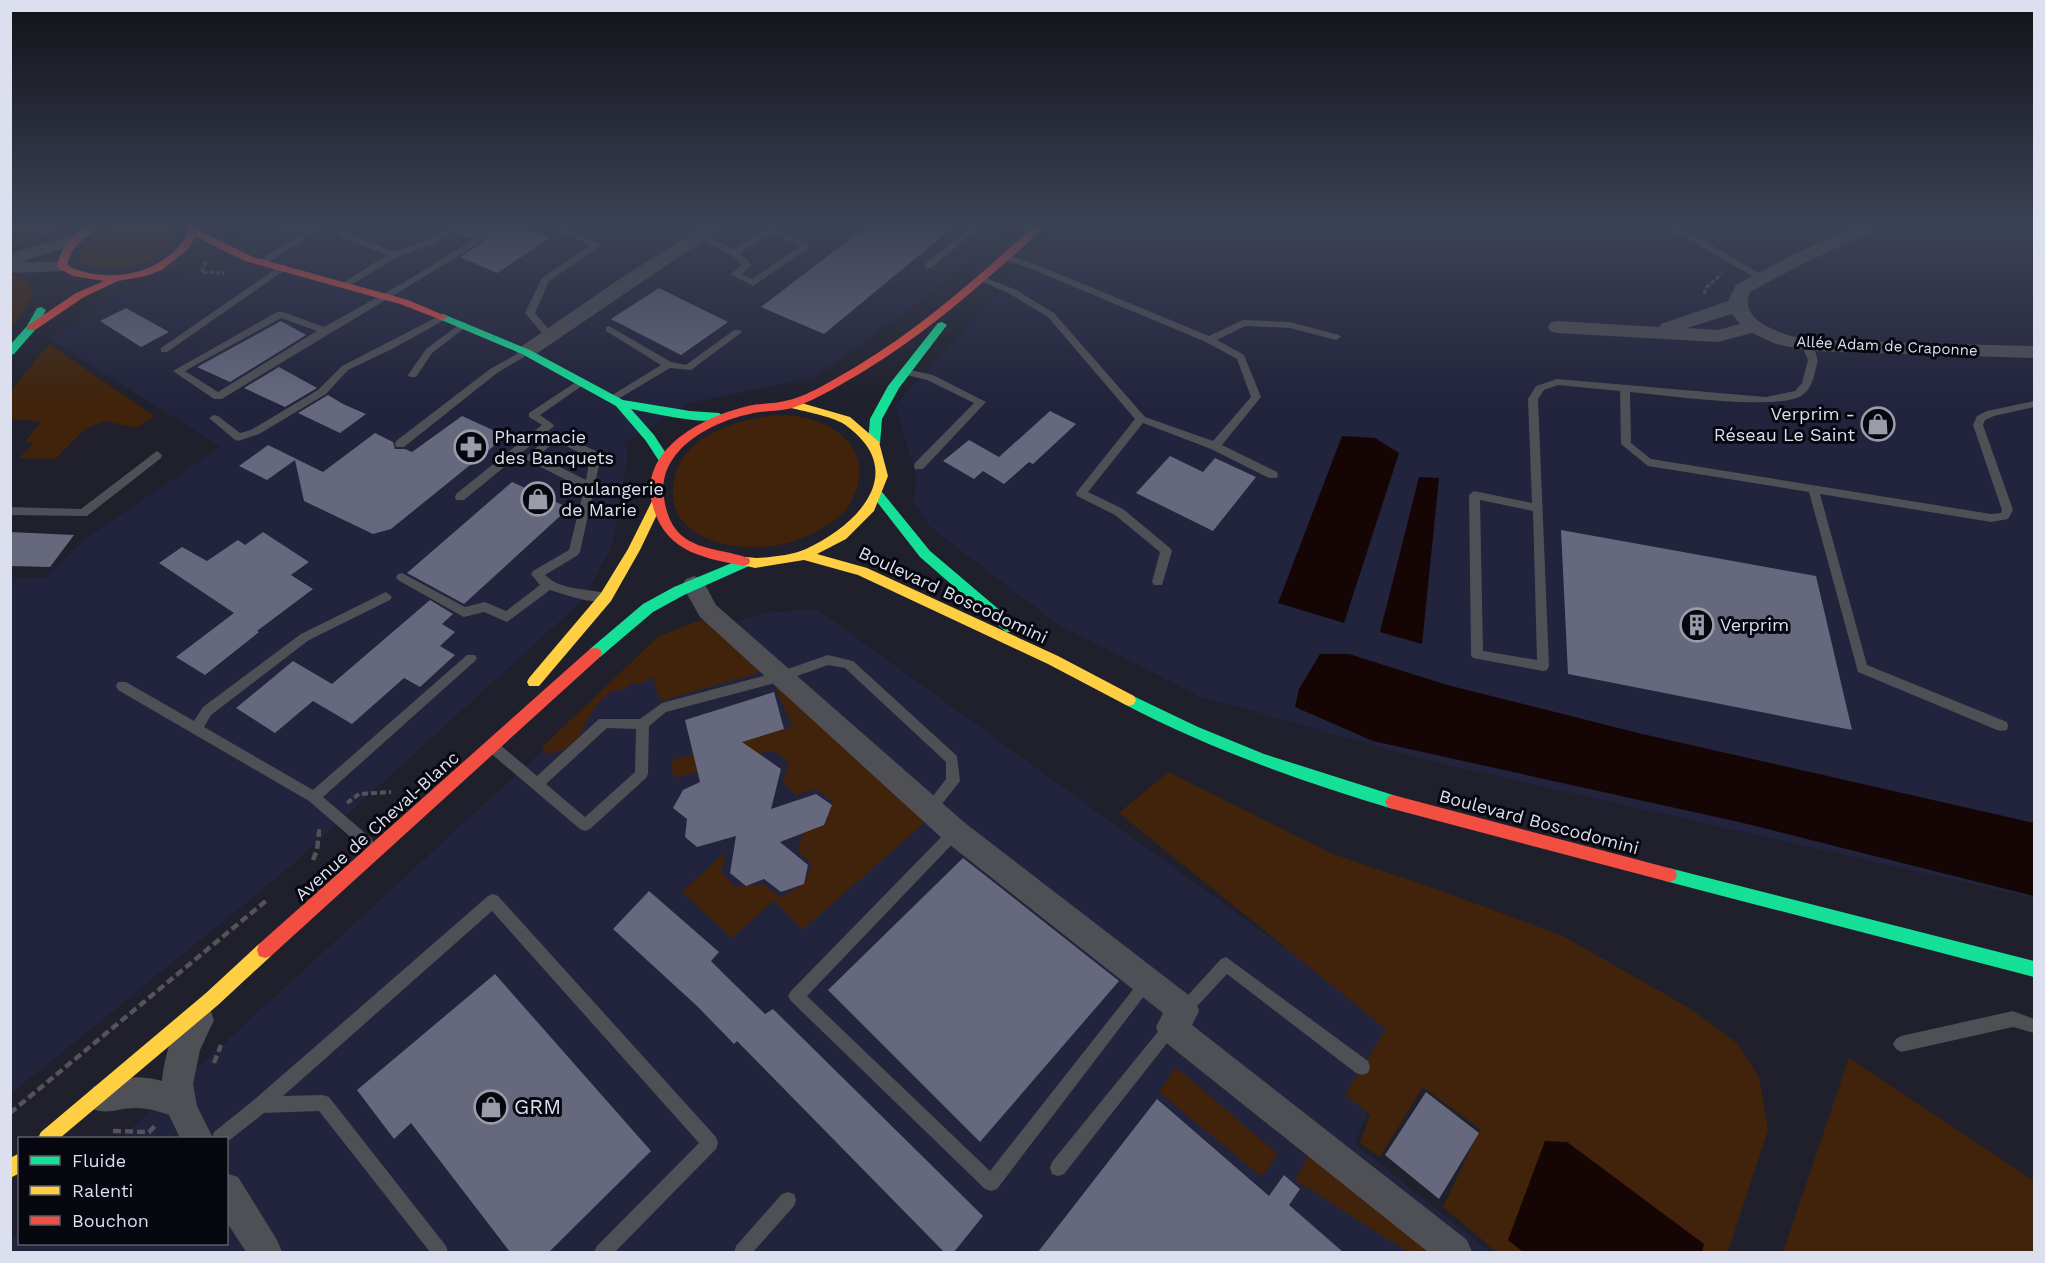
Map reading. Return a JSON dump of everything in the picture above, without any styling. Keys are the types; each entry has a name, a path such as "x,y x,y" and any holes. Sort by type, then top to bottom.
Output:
{"main road":[{"path":"31,328 80,295 106,284"},
{"path":"346,284 463,325 526,352 582,381 616,401 648,435 665,462"},
{"path":"874,443 876,419 894,386 976,284"},
{"path":"791,404 819,394 897,346 976,284"},
{"path":"10,352 31,328 48,298"},
{"path":"616,401 681,414 719,417"},
{"path":"791,404 818,407 841,416 860,428 874,443 881,459 882,477 878,495 870,510 842,537 802,555 774,562 744,563 718,559 694,550 676,537 663,522 656,504 656,490 665,462 678,444 697,429 719,417 767,405 791,404"},
{"name":"Boulevard Boscodomini","path":"878,495 925,554 984,606 1053,660"},
{"path":"522,694 563,650 606,597 634,550 656,504"},
{"name":"Boulevard Boscodomini","path":"802,555 850,566 1053,660 1172,723 1261,759 1459,821 2034,969"},
{"name":"Avenue de Cheval-Blanc","path":"387,838 493,747 583,663 648,608 744,563"},
{"name":"Avenue de Cheval-Blanc","path":"285,913 451,764"},
{"path":"48,1137 212,999 264,951"}],"street":[{"path":"526,352 624,284"},
{"path":"1656,331 1718,313 1736,305 1736,297 1742,289 1751,284"},
{"name":"Allée Adam de Craponne","path":"1736,305 1741,314 1754,326 1790,341 1806,344 1918,350 2034,352"},
{"path":"1557,327 1718,336 1754,326"},
{"path":"694,585 708,611 955,832 1147,983 1177,1019 1455,1252"},
{"path":"197,1137 180,1103 179,1070 185,1048 212,999"},
{"path":"90,1102 121,1093 148,1092 180,1103"},
{"path":"228,1192 265,1252"}],"lane":[{"path":"164,350 260,284"},
{"path":"326,331 280,314 178,371 218,397 407,284"},
{"path":"543,284 530,314 549,336"},
{"path":"981,284 1013,292 1051,315 1141,419 1215,446 1273,476"},
{"path":"1075,284 1209,340 1241,357 1256,397 1215,446"},
{"path":"214,418 238,437 255,432 322,392 345,368 443,317"},
{"path":"1209,340 1243,323 1290,325 1336,337"},
{"path":"413,375 429,351 463,325"},
{"path":"609,329 668,365 688,368 737,333"},
{"path":"1538,508 1474,495 1477,654 1543,666 1538,508 1533,399 1540,388 1557,382 1766,400 1798,394 1807,384 1813,360 1806,344"},
{"path":"400,444 463,398 492,372 508,365 526,352"},
{"path":"616,401 668,365"},
{"path":"906,372 930,377 981,402 919,466"},
{"path":"460,497 549,425 533,415 582,381"},
{"path":"1626,387 1626,444 1648,462 1814,491 1991,518 2004,516 2008,510 1978,425 1981,418 1990,413 2034,404"},
{"path":"1141,419 1081,493 1119,512 1166,551 1158,582"},
{"path":"591,487 531,457 555,436 596,456 591,487 574,552 537,574 548,585 581,594 606,597"},
{"path":"10,511 83,513 157,455"},
{"path":"1814,491 1862,668 2002,726"},
{"path":"402,576 464,612 485,607 507,617 548,585"},
{"path":"197,728 207,711 304,637 386,597"},
{"path":"314,797 471,658"},
{"path":"537,784 604,723 643,724 662,708 783,676 828,660 849,664 952,760 953,781 930,809"},
{"path":"122,686 314,797 366,842"},
{"path":"493,747 585,825 641,774 643,724"},
{"path":"955,832 796,996 991,1183 1147,983"},
{"path":"264,951 300,934 367,876 387,838"},
{"path":"221,1137 261,1105 493,901 710,1143 603,1252"},
{"path":"1058,1168 1177,1019 1226,964 1362,1067"},
{"path":"1901,1044 2013,1020 2034,1026"},
{"path":"261,1105 322,1103 440,1252"},
{"path":"741,1252 788,1200"}],"path":[{"path":"312,862 320,848 317,835 320,827 359,794 392,792"},
{"path":"10,1113 276,893"}],"shaded area":[{"path":"11,284 29,284 32,299 11,328"},
{"path":"147,284 943,284 816,377 691,403 624,443 628,454 612,546 583,600 290,867 11,1094 11,577 44,578 90,535 221,447 49,339 100,306"},
{"path":"1006,284 2034,284 2034,898 1426,760 1199,696 1057,624 929,526 913,501 917,479 895,405"},
{"path":"49,344 154,416 136,428 105,421 85,429 55,459 19,458 34,443 25,441 42,422 11,419 11,390"},
{"path":"774,415 802,417 822,423 846,439 854,450 859,475 849,505 829,524 811,534 774,546 738,546 720,543 690,528 677,512 673,494 679,465 688,452 699,441 727,426"},
{"path":"1342,436 1375,438 1399,453 1344,623 1278,603"},
{"path":"1419,477 1439,478 1422,644 1380,632"},
{"path":"817,609 1398,1030 1355,1144 1490,1252 11,1252 11,1240 18,1232 18,1245 228,1245 228,1137 122,1137 657,645 763,613"},
{"path":"706,618 760,669 755,674 660,701 652,676 643,683 630,683 625,690 614,690 596,706 574,742 568,747 547,755 542,747 659,636"},
{"path":"1320,654 1349,654 1447,685 1638,733 2034,823 2034,896 1739,822 1373,741 1295,707 1299,689"},
{"path":"774,684 931,817 802,930 774,900 732,938 682,892 723,854 725,860 721,871 735,887 764,884 780,897 804,884 812,864 797,850 803,833 824,825 833,802 816,789 796,795 783,782 789,763 774,751 746,755 709,769 673,778 672,760 792,727"},
{"path":"1168,772 1333,854 1563,936 1689,1008 1737,1043 1759,1077 1768,1130 1728,1252 1497,1252 1443,1207 1480,1129 1423,1087 1380,1157 1360,1143 1370,1115 1345,1095 1386,1029 1119,813"},
{"path":"1849,1058 2034,1181 2034,1252 1783,1252"},
{"path":"1176,1067 1278,1154 1262,1177 1159,1092"},
{"path":"1545,1141 1567,1142 1704,1244 1702,1252 1523,1252 1508,1240"},
{"path":"1313,1147 1444,1252 1408,1252 1295,1180"}],"building":[{"path":"791,284 885,284 824,334 761,307"},
{"path":"659,288 728,322 681,355 611,319"},
{"path":"126,308 169,332 141,347 100,321"},
{"path":"281,321 306,335 230,382 197,367"},
{"path":"279,367 317,388 285,407 244,388"},
{"path":"328,395 366,414 340,433 298,413"},
{"path":"1050,411 1076,424 1033,464 1029,462 1004,484 983,471 974,479 943,461 969,440 999,457"},
{"path":"462,416 506,436 391,529 373,534 304,501 295,460 267,480 239,466 268,445 323,472 375,433 393,442 395,449 412,452"},
{"path":"1170,456 1203,472 1215,458 1256,477 1213,531 1136,493"},
{"path":"512,482 569,508 464,604 407,573"},
{"name":"Verprim","path":"1561,530 1816,576 1852,730 1568,674"},
{"path":"10,532 74,535 50,567 10,566"},
{"path":"263,532 309,562 291,575 313,589 257,631 259,632 205,675 176,657 234,613 159,563 182,547 207,561 238,540 245,545"},
{"path":"430,600 453,614 442,624 455,632 440,646 455,655 420,687 404,678 352,724 313,701 275,733 236,708 293,661 332,684"},
{"path":"774,692 784,729 742,742 781,769 771,809 816,794 832,805 824,825 780,842 808,865 804,884 781,892 764,879 746,886 730,873 736,836 697,847 685,837 687,819 673,808 683,790 700,782 685,720"},
{"path":"963,858 1119,981 980,1142 828,990"},
{"path":"649,891 719,952 711,961 765,1014 773,1009 983,1216 954,1252 944,1252 737,1041 734,1044 697,1006 613,929"},
{"name":"GRM","path":"495,974 651,1151 549,1252 510,1252 411,1123 394,1139 357,1090"},
{"path":"1426,1092 1479,1133 1439,1199 1385,1155"},
{"path":"1157,1099 1269,1196 1284,1175 1300,1189 1289,1205 1343,1252 1038,1252"}],"traffic: fast":[{"path":"10,352 31,328 41,310"},
{"path":"443,317 526,352 620,403 690,415 719,417"},
{"path":"874,443 876,419 894,386 942,325"},
{"path":"620,403 650,438 665,461"},
{"path":"878,495 925,554 1011,628"},
{"path":"595,653 648,608 679,591 744,563"},
{"path":"1129,700 1193,731 1259,758 1393,802"},
{"path":"1669,875 2034,969"}],"traffic: slow":[{"path":"744,561 755,563 803,556 842,536 870,508 882,476 875,445 846,420 791,404"},
{"path":"534,682 606,597 634,550 656,504"},
{"path":"802,555 862,571 1053,660 1129,700"},
{"path":"48,1137 212,999 265,950"},
{"path":"10,1169 18,1163"}],"traffic: jam":[{"path":"31,328 80,295 106,284"},
{"path":"339,284 404,302 443,317"},
{"path":"791,404 827,387 893,348 974,284"},
{"path":"744,561 700,552 687,546 674,535 665,523 659,508 658,478 672,450 684,439 708,424 721,418 763,407 791,404"},
{"path":"265,950 595,653"},
{"path":"1393,802 1669,875"}],"place":[{"name":"Verprim - Réseau Le Saint","path":"1878,424"},
{"name":"Pharmacie des Banquets","path":"471,447"},
{"name":"Boulangerie de Marie","path":"538,499"},
{"name":"Verprim","path":"1697,625"},
{"name":"GRM","path":"491,1107"}]}
